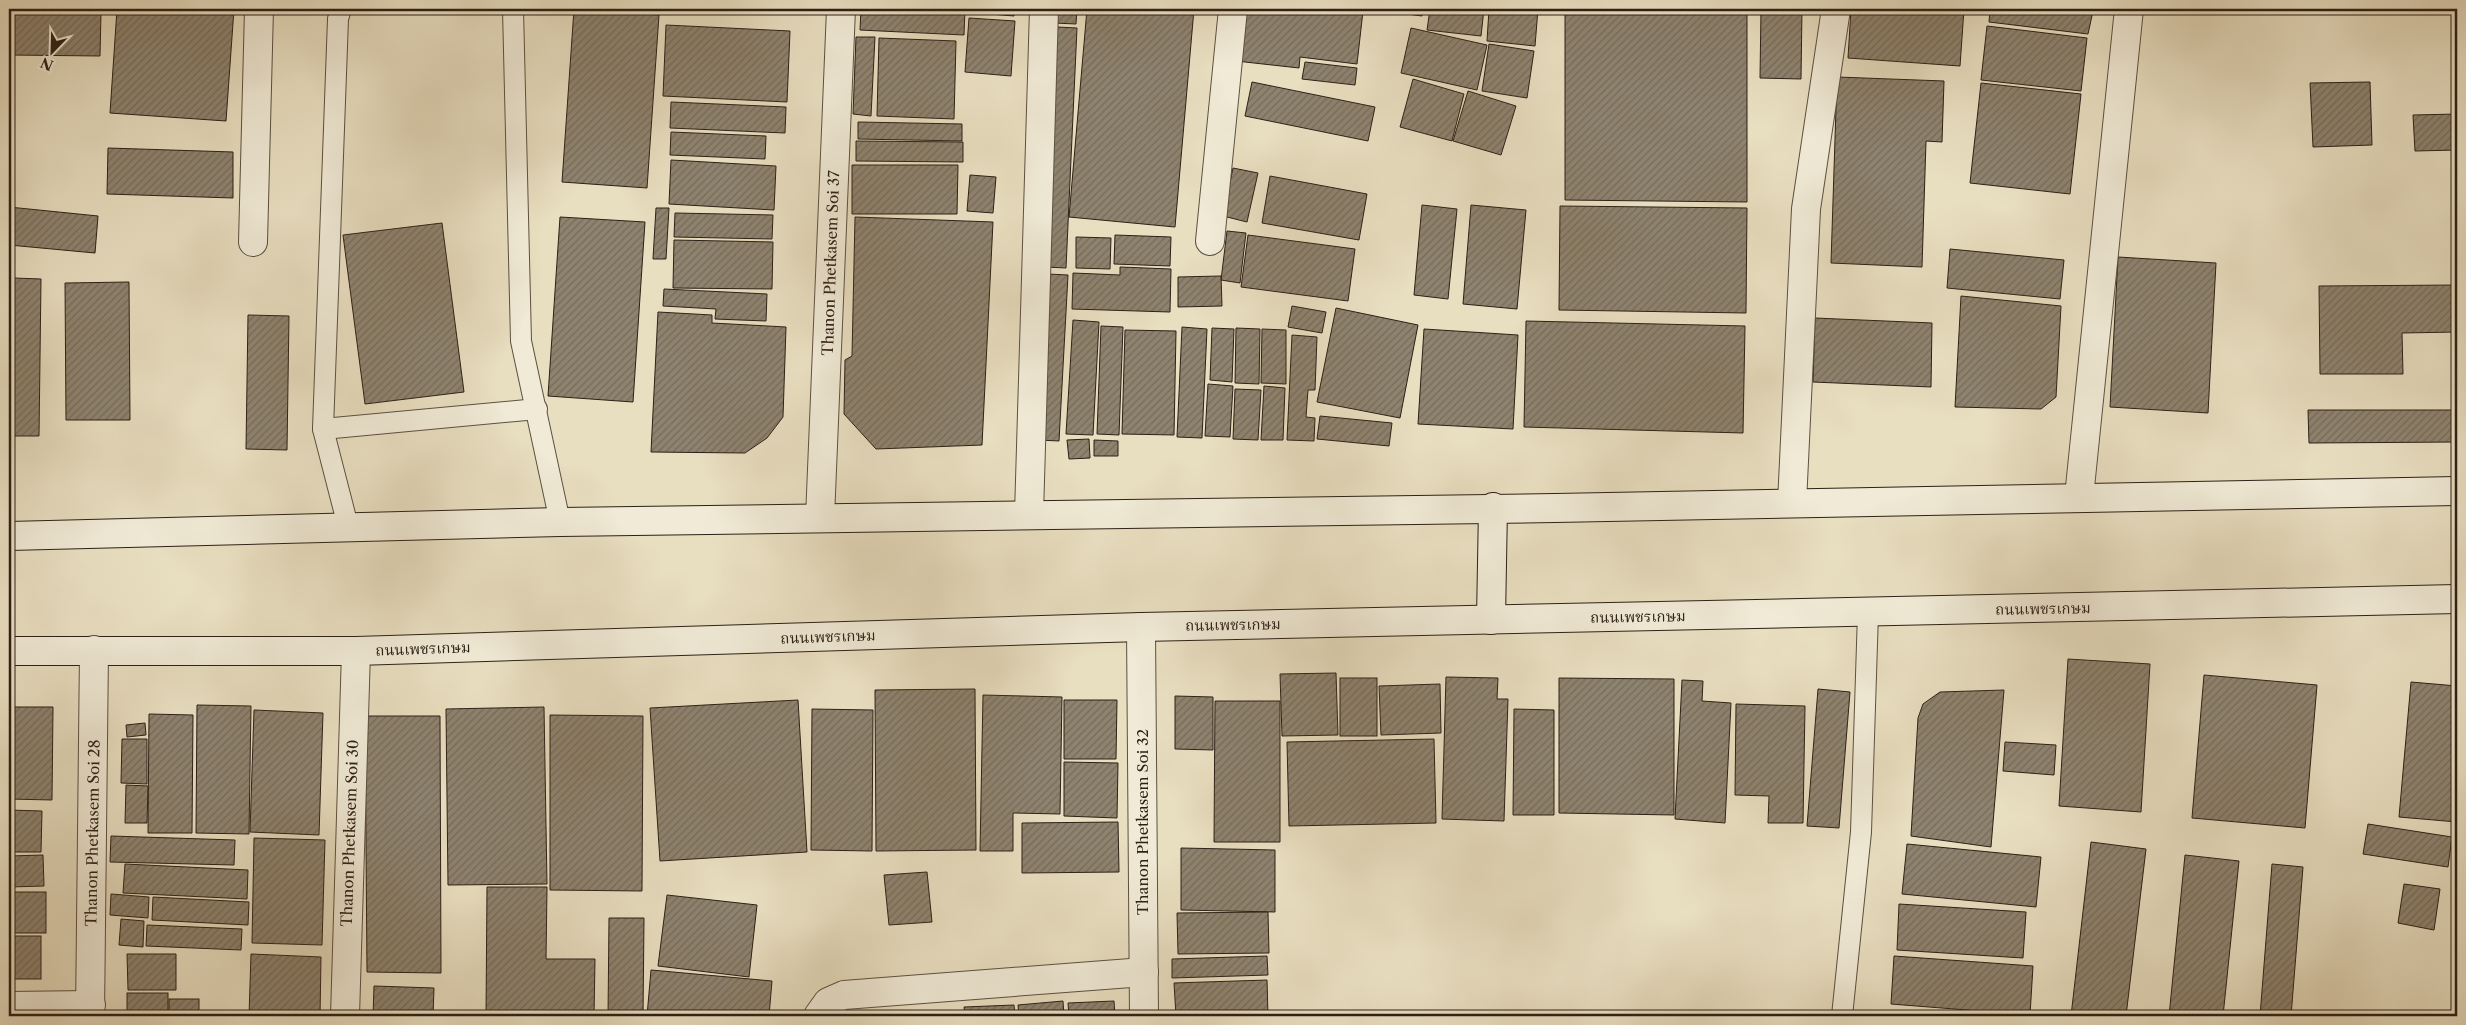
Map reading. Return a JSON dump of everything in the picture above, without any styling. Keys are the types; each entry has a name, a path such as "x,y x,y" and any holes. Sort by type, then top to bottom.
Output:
{"main road":[{"path":"253,242 259,9"},
{"name":"Thanon Phetkasem Soi 37","path":"820,518 841,9"},
{"path":"1029,514 1044,9"},
{"path":"1210,240 1232,9"},
{"path":"1792,503 1806,209 1836,9"},
{"path":"2079,497 2130,9"},
{"path":"9,536 560,522 2457,491"},
{"path":"1491,620 1493,508"},
{"name":"ถนนเพชรเกษม","path":"9,652 94,650 356,651 1141,627 2457,599"},
{"name":"Thanon Phetkasem Soi 32","path":"1141,627 1144,1016"},
{"name":"Thanon Phetkasem Soi 28","path":"91,1011 94,650"},
{"name":"Thanon Phetkasem Soi 30","path":"345,1016 356,651"},
{"path":"823,1009 844,995 1144,972"},
{"path":"9,1006 91,1011"}],"lane":[{"path":"341,9 338,20 323,429 348,526"},
{"path":"513,9 521,341 560,522"},
{"path":"323,429 537,410"},
{"path":"1842,1016 1861,832 1868,613"}],"building":[{"path":"117,9 234,9 226,121 110,113"},
{"path":"574,9 659,15 647,188 562,182"},
{"path":"861,9 965,9 964,35 860,30"},
{"path":"967,9 1014,9 1014,16 967,12"},
{"path":"1055,9 1077,9 1076,24 1054,23"},
{"path":"1087,9 1194,9 1175,227 1069,217"},
{"path":"1242,9 1342,9 1363,11 1357,64 1300,57 1299,68 1236,61"},
{"path":"1370,9 1423,9 1422,16"},
{"path":"1430,9 1484,9 1481,36 1427,30"},
{"path":"1489,9 1538,9 1535,46 1487,41"},
{"path":"1565,9 1747,9 1747,202 1565,200"},
{"path":"1761,9 1802,9 1801,79 1760,78"},
{"path":"1851,9 1964,9 1960,66 1848,58"},
{"path":"1990,9 2092,9 2093,11 2088,34 1989,22"},
{"path":"9,11 101,13 100,56 9,55"},
{"path":"969,18 1015,21 1011,76 965,72"},
{"path":"666,25 790,31 787,102 663,96"},
{"path":"1987,26 2087,38 2081,91 1981,80"},
{"path":"1057,27 1077,28 1066,268 1046,267"},
{"path":"1411,28 1487,45 1477,90 1401,73"},
{"path":"856,37 875,37 871,116 853,114"},
{"path":"879,38 956,41 954,119 877,116"},
{"path":"1489,44 1534,51 1527,98 1482,91"},
{"path":"1305,62 1357,68 1355,85 1302,79"},
{"path":"1837,77 1944,81 1942,142 1926,141 1922,267 1831,263"},
{"path":"1413,79 1464,94 1452,141 1400,127"},
{"path":"1252,82 1375,107 1368,141 1245,116"},
{"path":"2370,82 2372,145 2313,147 2310,83"},
{"path":"1981,83 2081,94 2070,194 1970,183"},
{"path":"1468,91 1516,106 1501,155 1453,141"},
{"path":"671,102 786,107 785,133 670,128"},
{"path":"2457,114 2457,150 2415,151 2413,115"},
{"path":"858,122 962,124 962,141 858,139"},
{"path":"671,132 766,136 765,159 670,155"},
{"path":"856,141 963,142 963,162 856,161"},
{"path":"108,148 233,152 233,198 107,194"},
{"path":"671,160 776,166 774,210 669,204"},
{"path":"852,165 958,165 957,214 852,214"},
{"path":"1233,168 1258,173 1247,222 1223,216"},
{"path":"970,175 996,177 993,213 967,211"},
{"path":"1270,176 1367,194 1359,240 1262,223"},
{"path":"1422,205 1457,209 1448,299 1414,295"},
{"path":"1471,205 1526,210 1517,309 1463,304"},
{"path":"1560,206 1747,208 1746,313 1559,310"},
{"path":"9,207 98,216 95,253 9,245"},
{"path":"656,208 669,208 666,259 653,259"},
{"path":"675,213 773,215 772,239 674,237"},
{"path":"560,217 645,222 633,402 548,396"},
{"path":"855,217 993,222 982,445 876,449 844,414 845,360 852,356"},
{"path":"442,223 464,392 365,404 343,235"},
{"path":"1227,231 1246,233 1240,283 1221,280"},
{"path":"1115,235 1171,237 1170,266 1114,264"},
{"path":"1248,235 1355,249 1348,301 1241,287"},
{"path":"1076,237 1111,238 1110,269 1076,268"},
{"path":"674,240 773,242 772,289 673,288"},
{"path":"1950,249 2064,260 2060,299 1947,288"},
{"path":"2118,257 2216,263 2208,413 2110,407"},
{"path":"1120,267 1171,269 1170,312 1072,309 1073,273 1120,275"},
{"path":"1048,274 1068,275 1059,441 1039,440"},
{"path":"1221,276 1222,306 1178,307 1178,277"},
{"path":"14,278 41,279 39,436 13,436"},
{"path":"129,282 130,420 66,420 65,283"},
{"path":"2457,285 2457,332 2402,333 2403,374 2320,374 2319,286"},
{"path":"664,289 767,294 766,321 715,319 716,309 663,306"},
{"path":"1961,296 2061,306 2056,397 2041,409 1955,407"},
{"path":"1292,306 1326,312 1322,333 1288,327"},
{"path":"1336,308 1418,325 1400,418 1317,402"},
{"path":"658,312 712,315 712,323 786,327 783,417 767,438 745,453 651,452"},
{"path":"248,315 289,316 287,450 246,449"},
{"path":"1815,318 1932,323 1931,387 1813,382"},
{"path":"1073,320 1099,322 1093,435 1066,434"},
{"path":"1526,321 1745,326 1743,433 1524,427"},
{"path":"1101,326 1123,327 1119,435 1097,434"},
{"path":"1182,327 1207,329 1202,438 1177,437"},
{"path":"1212,328 1234,329 1232,382 1210,380"},
{"path":"1236,328 1260,329 1259,384 1235,383"},
{"path":"1262,329 1286,330 1286,384 1261,383"},
{"path":"1424,329 1518,335 1513,429 1418,424"},
{"path":"1125,330 1176,331 1174,435 1122,434"},
{"path":"1292,335 1317,337 1315,390 1308,390 1306,417 1315,418 1314,441 1287,440"},
{"path":"1208,384 1233,386 1230,437 1205,436"},
{"path":"1264,386 1285,388 1283,440 1261,440"},
{"path":"1235,389 1261,390 1258,440 1233,439"},
{"path":"2308,410 2457,410 2457,442 2309,443"},
{"path":"1320,416 1392,423 1389,446 1317,439"},
{"path":"1089,439 1090,458 1069,459 1067,440"},
{"path":"1094,440 1118,441 1118,456 1094,456"},
{"path":"2068,659 2150,664 2141,812 2059,806"},
{"path":"1336,673 1338,735 1282,736 1280,674"},
{"path":"2204,675 2317,685 2305,828 2192,818"},
{"path":"1446,677 1498,678 1497,699 1508,699 1504,821 1442,819"},
{"path":"1340,678 1377,678 1377,736 1340,736"},
{"path":"1559,678 1674,679 1674,815 1559,813"},
{"path":"1682,680 1703,681 1702,701 1731,703 1725,823 1675,819"},
{"path":"2411,682 2457,686 2457,822 2399,817"},
{"path":"1440,684 1441,733 1381,735 1379,686"},
{"path":"975,689 976,850 876,851 875,690"},
{"path":"1818,689 1850,692 1839,828 1807,826"},
{"path":"2004,690 1991,847 1911,836 1918,718 1923,704 1940,692"},
{"path":"983,695 1062,697 1060,814 1013,813 1013,851 980,851"},
{"path":"1175,696 1213,697 1213,750 1175,749"},
{"path":"798,700 807,852 660,861 650,708"},
{"path":"1064,700 1117,700 1116,759 1064,759"},
{"path":"1215,701 1280,701 1280,842 1214,842"},
{"path":"1736,704 1805,706 1803,823 1768,823 1769,796 1735,795"},
{"path":"197,705 251,706 249,834 196,833"},
{"path":"9,707 53,707 52,800 9,799"},
{"path":"544,707 547,884 448,885 446,709"},
{"path":"812,709 873,710 872,851 811,850"},
{"path":"1514,709 1554,710 1554,815 1513,815"},
{"path":"254,710 323,713 319,835 250,832"},
{"path":"149,714 193,715 192,833 148,833"},
{"path":"550,715 643,716 642,891 550,890"},
{"path":"365,716 440,716 441,973 367,972"},
{"path":"145,723 146,735 127,737 126,725"},
{"path":"122,739 147,739 147,784 121,783"},
{"path":"1434,739 1436,823 1289,826 1287,742"},
{"path":"2005,742 2056,745 2054,775 2003,771"},
{"path":"1064,762 1118,763 1117,818 1064,816"},
{"path":"126,785 148,786 147,823 125,823"},
{"path":"9,810 42,811 41,852 9,852"},
{"path":"1118,822 1119,872 1022,873 1022,823"},
{"path":"2368,824 2452,837 2448,867 2363,854"},
{"path":"111,836 235,840 234,865 110,862"},
{"path":"254,838 325,840 322,945 252,943"},
{"path":"2091,842 2146,849 2126,1016 2071,1016"},
{"path":"1907,844 2041,857 2036,907 1902,894"},
{"path":"1181,848 1275,850 1275,912 1181,910"},
{"path":"43,855 44,886 9,887 9,856"},
{"path":"2185,855 2239,861 2223,1016 2169,1016"},
{"path":"125,864 248,870 247,899 123,893"},
{"path":"2272,864 2303,867 2291,1016 2260,1016"},
{"path":"927,872 932,922 889,925 884,875"},
{"path":"2404,884 2440,889 2434,930 2398,923"},
{"path":"487,887 547,887 546,959 595,959 594,1016 486,1016"},
{"path":"9,892 46,892 46,933 9,933"},
{"path":"111,894 149,897 148,918 110,915"},
{"path":"667,895 757,905 749,977 658,966"},
{"path":"153,897 249,902 248,925 152,920"},
{"path":"1899,904 2026,912 2023,958 1897,950"},
{"path":"1268,912 1269,953 1178,954 1177,913"},
{"path":"609,918 644,918 643,1016 608,1016"},
{"path":"121,919 144,921 143,947 119,945"},
{"path":"147,925 242,929 241,950 146,946"},
{"path":"9,936 41,936 41,979 9,979"},
{"path":"127,954 176,954 176,990 128,990"},
{"path":"251,954 321,957 320,1016 249,1016"},
{"path":"1267,956 1268,975 1172,978 1172,959"},
{"path":"1894,956 2033,966 2030,1015 1891,1004"},
{"path":"651,970 772,981 769,1016 647,1016"},
{"path":"1267,980 1268,1016 1176,1016 1174,983"},
{"path":"374,986 434,988 433,1016 373,1016"},
{"path":"127,993 168,993 168,1016 127,1016"},
{"path":"169,999 199,999 199,1016 169,1016"},
{"path":"1063,1001 1064,1016 1019,1016 1018,1005"},
{"path":"1114,1001 1115,1016 1069,1016 1068,1003"},
{"path":"1014,1005 1015,1016 965,1016 964,1007"},
{"path":"846,1011 923,1014 923,1016 846,1016"}]}
